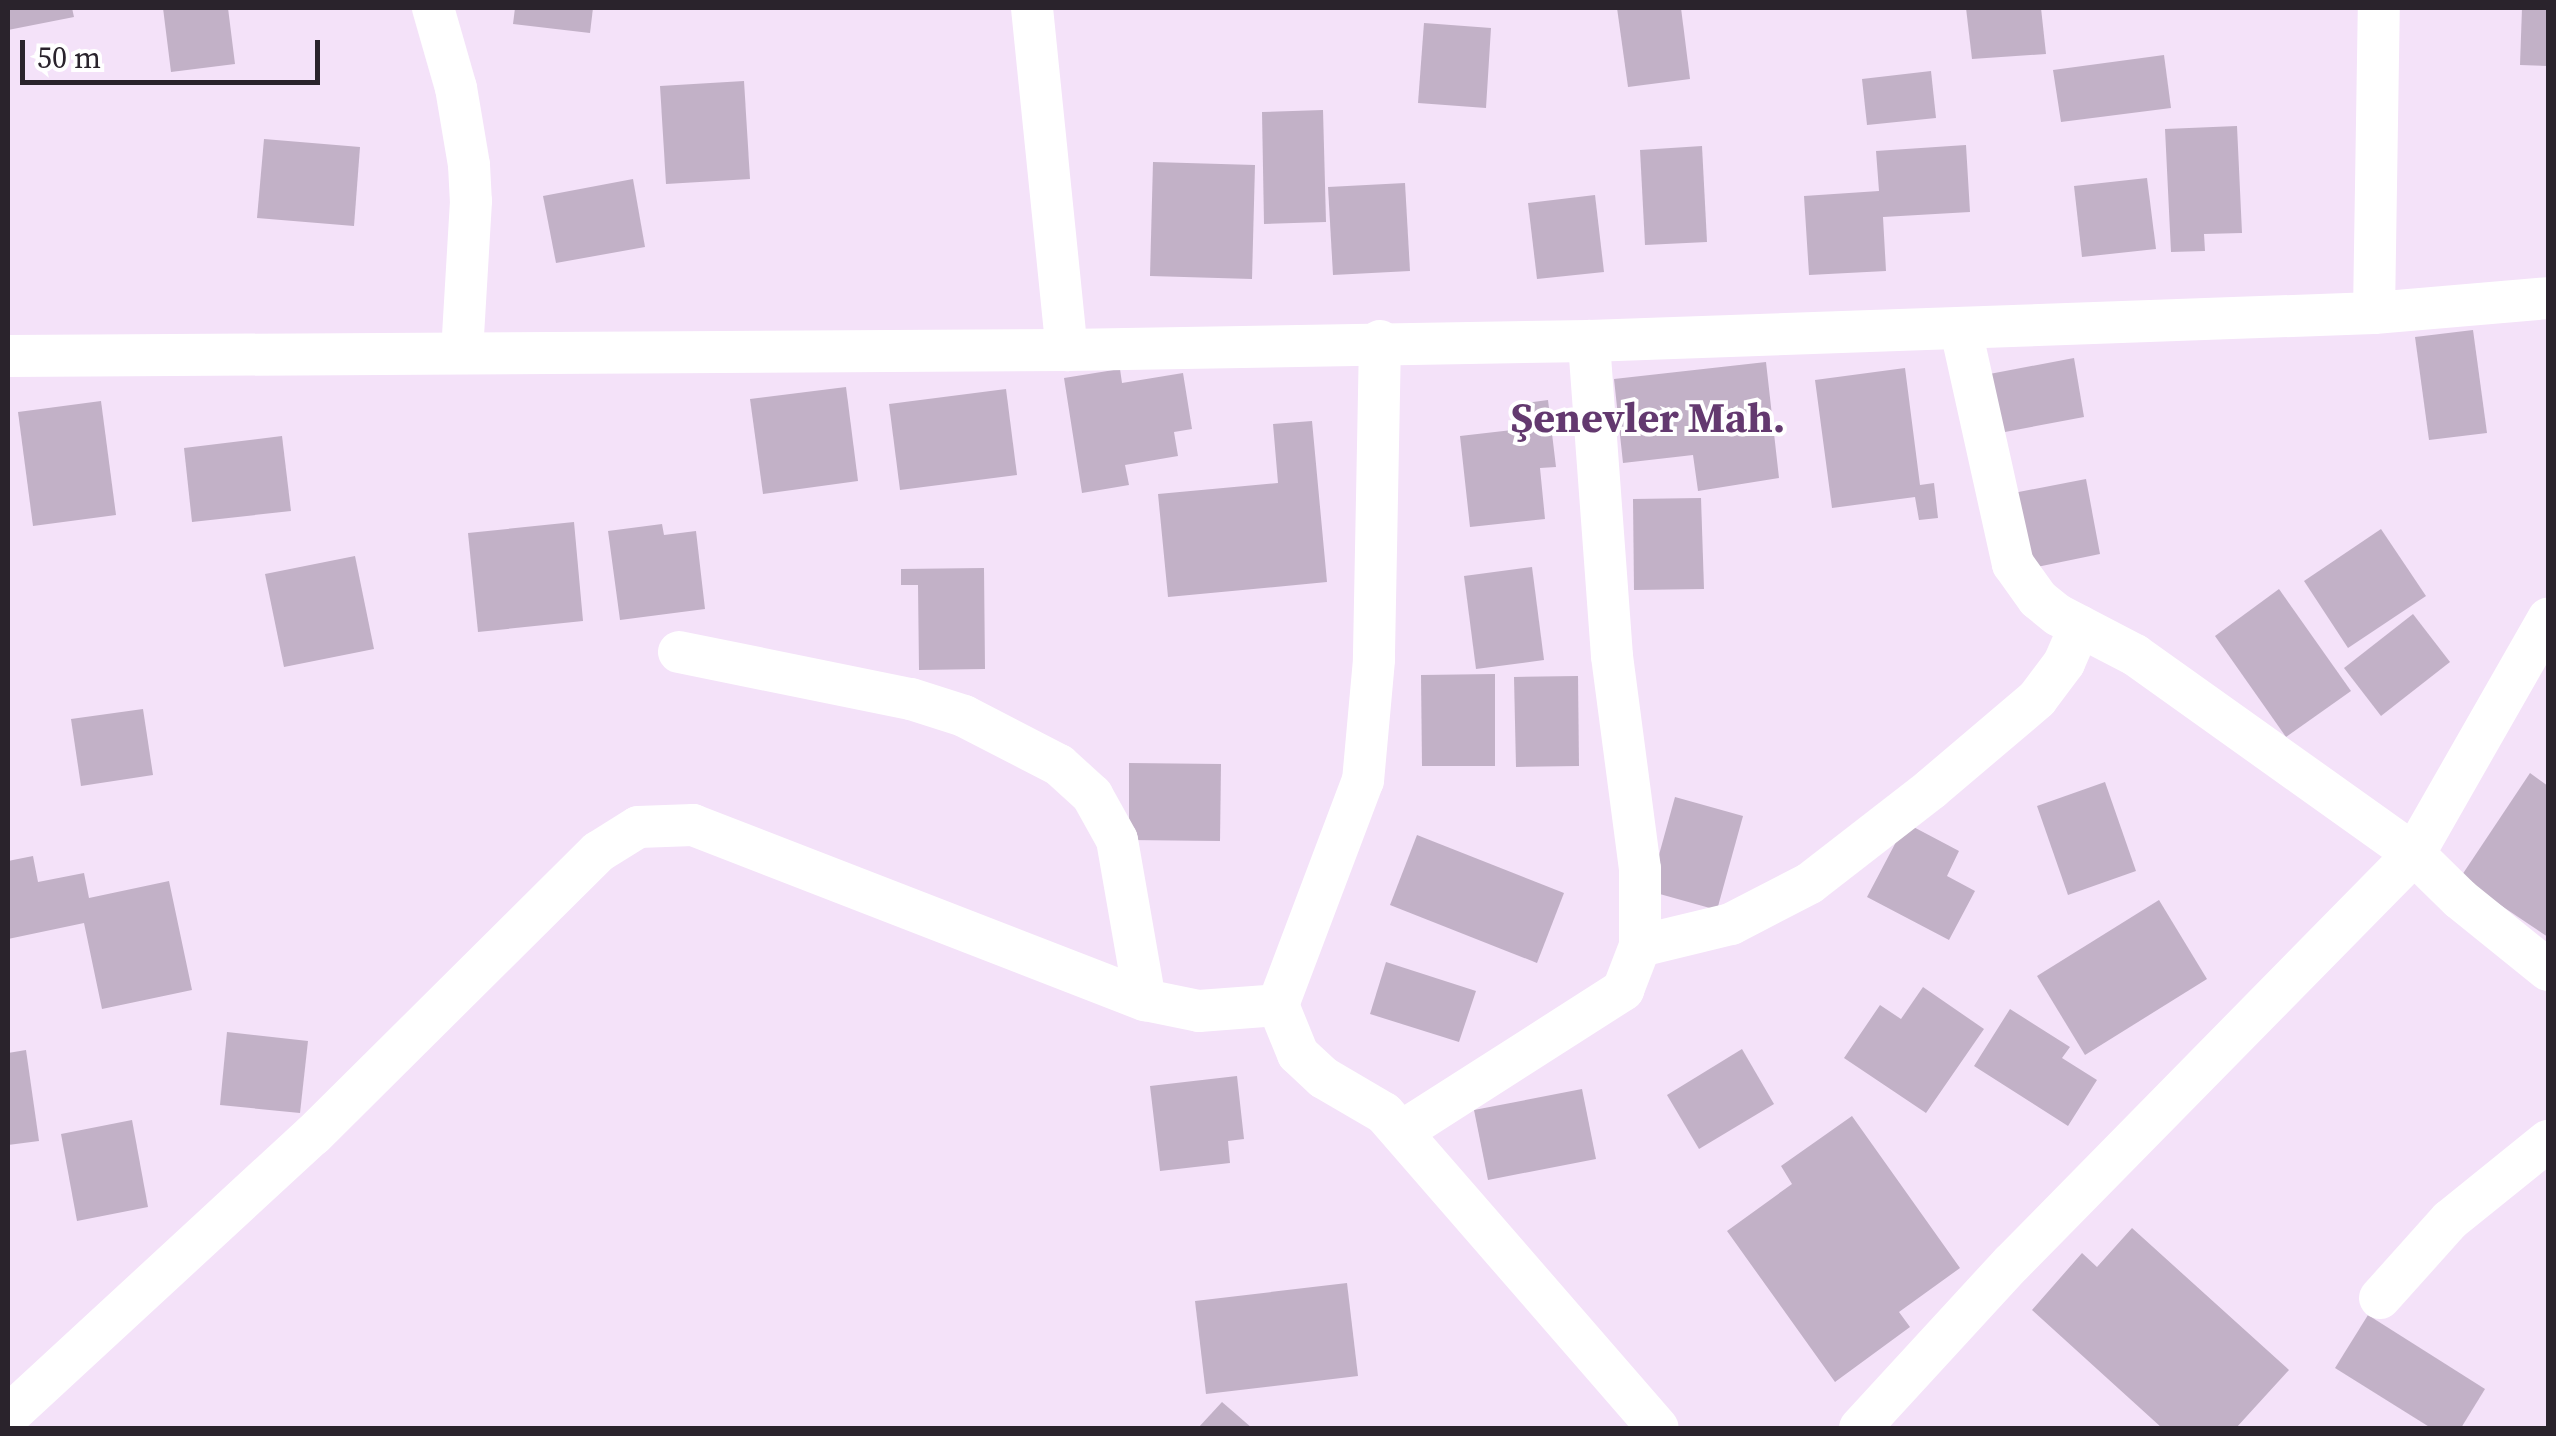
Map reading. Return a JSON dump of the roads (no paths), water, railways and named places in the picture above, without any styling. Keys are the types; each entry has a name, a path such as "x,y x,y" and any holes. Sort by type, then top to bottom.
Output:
{"street":[{"path":"434,8 456,88 469,165 471,201 462,352"},
{"path":"1032,8 1067,350"},
{"path":"2374,312 2379,8"},
{"path":"8,356 1067,350 1380,341 1589,340 1961,330 2374,312 2548,298"},
{"path":"1961,330 2013,564 2038,599 2135,655 2414,854 2460,898 2548,970"},
{"path":"1401,1132 1623,990 1640,946 1640,869 1612,656 1589,340"},
{"path":"1380,341 1374,660 1363,780 1278,1006 1298,1054 1324,1078 1384,1112 1658,1428"},
{"path":"1860,1428 2011,1264 2414,854 2548,618"},
{"path":"1640,946 1731,924 1810,882 1932,789 2037,698 2064,662 2080,626"},
{"path":"679,652 911,698 964,716 1059,765 1092,795 1118,840 1146,1000"},
{"path":"8,1416 313,1134 598,852 638,827 692,825 1146,1000 1199,1011 1278,1006"},
{"path":"2380,1298 2450,1220 2548,1141"}],"district":[{"name":"Şenevler Mah.","path":"1648,417"}]}
